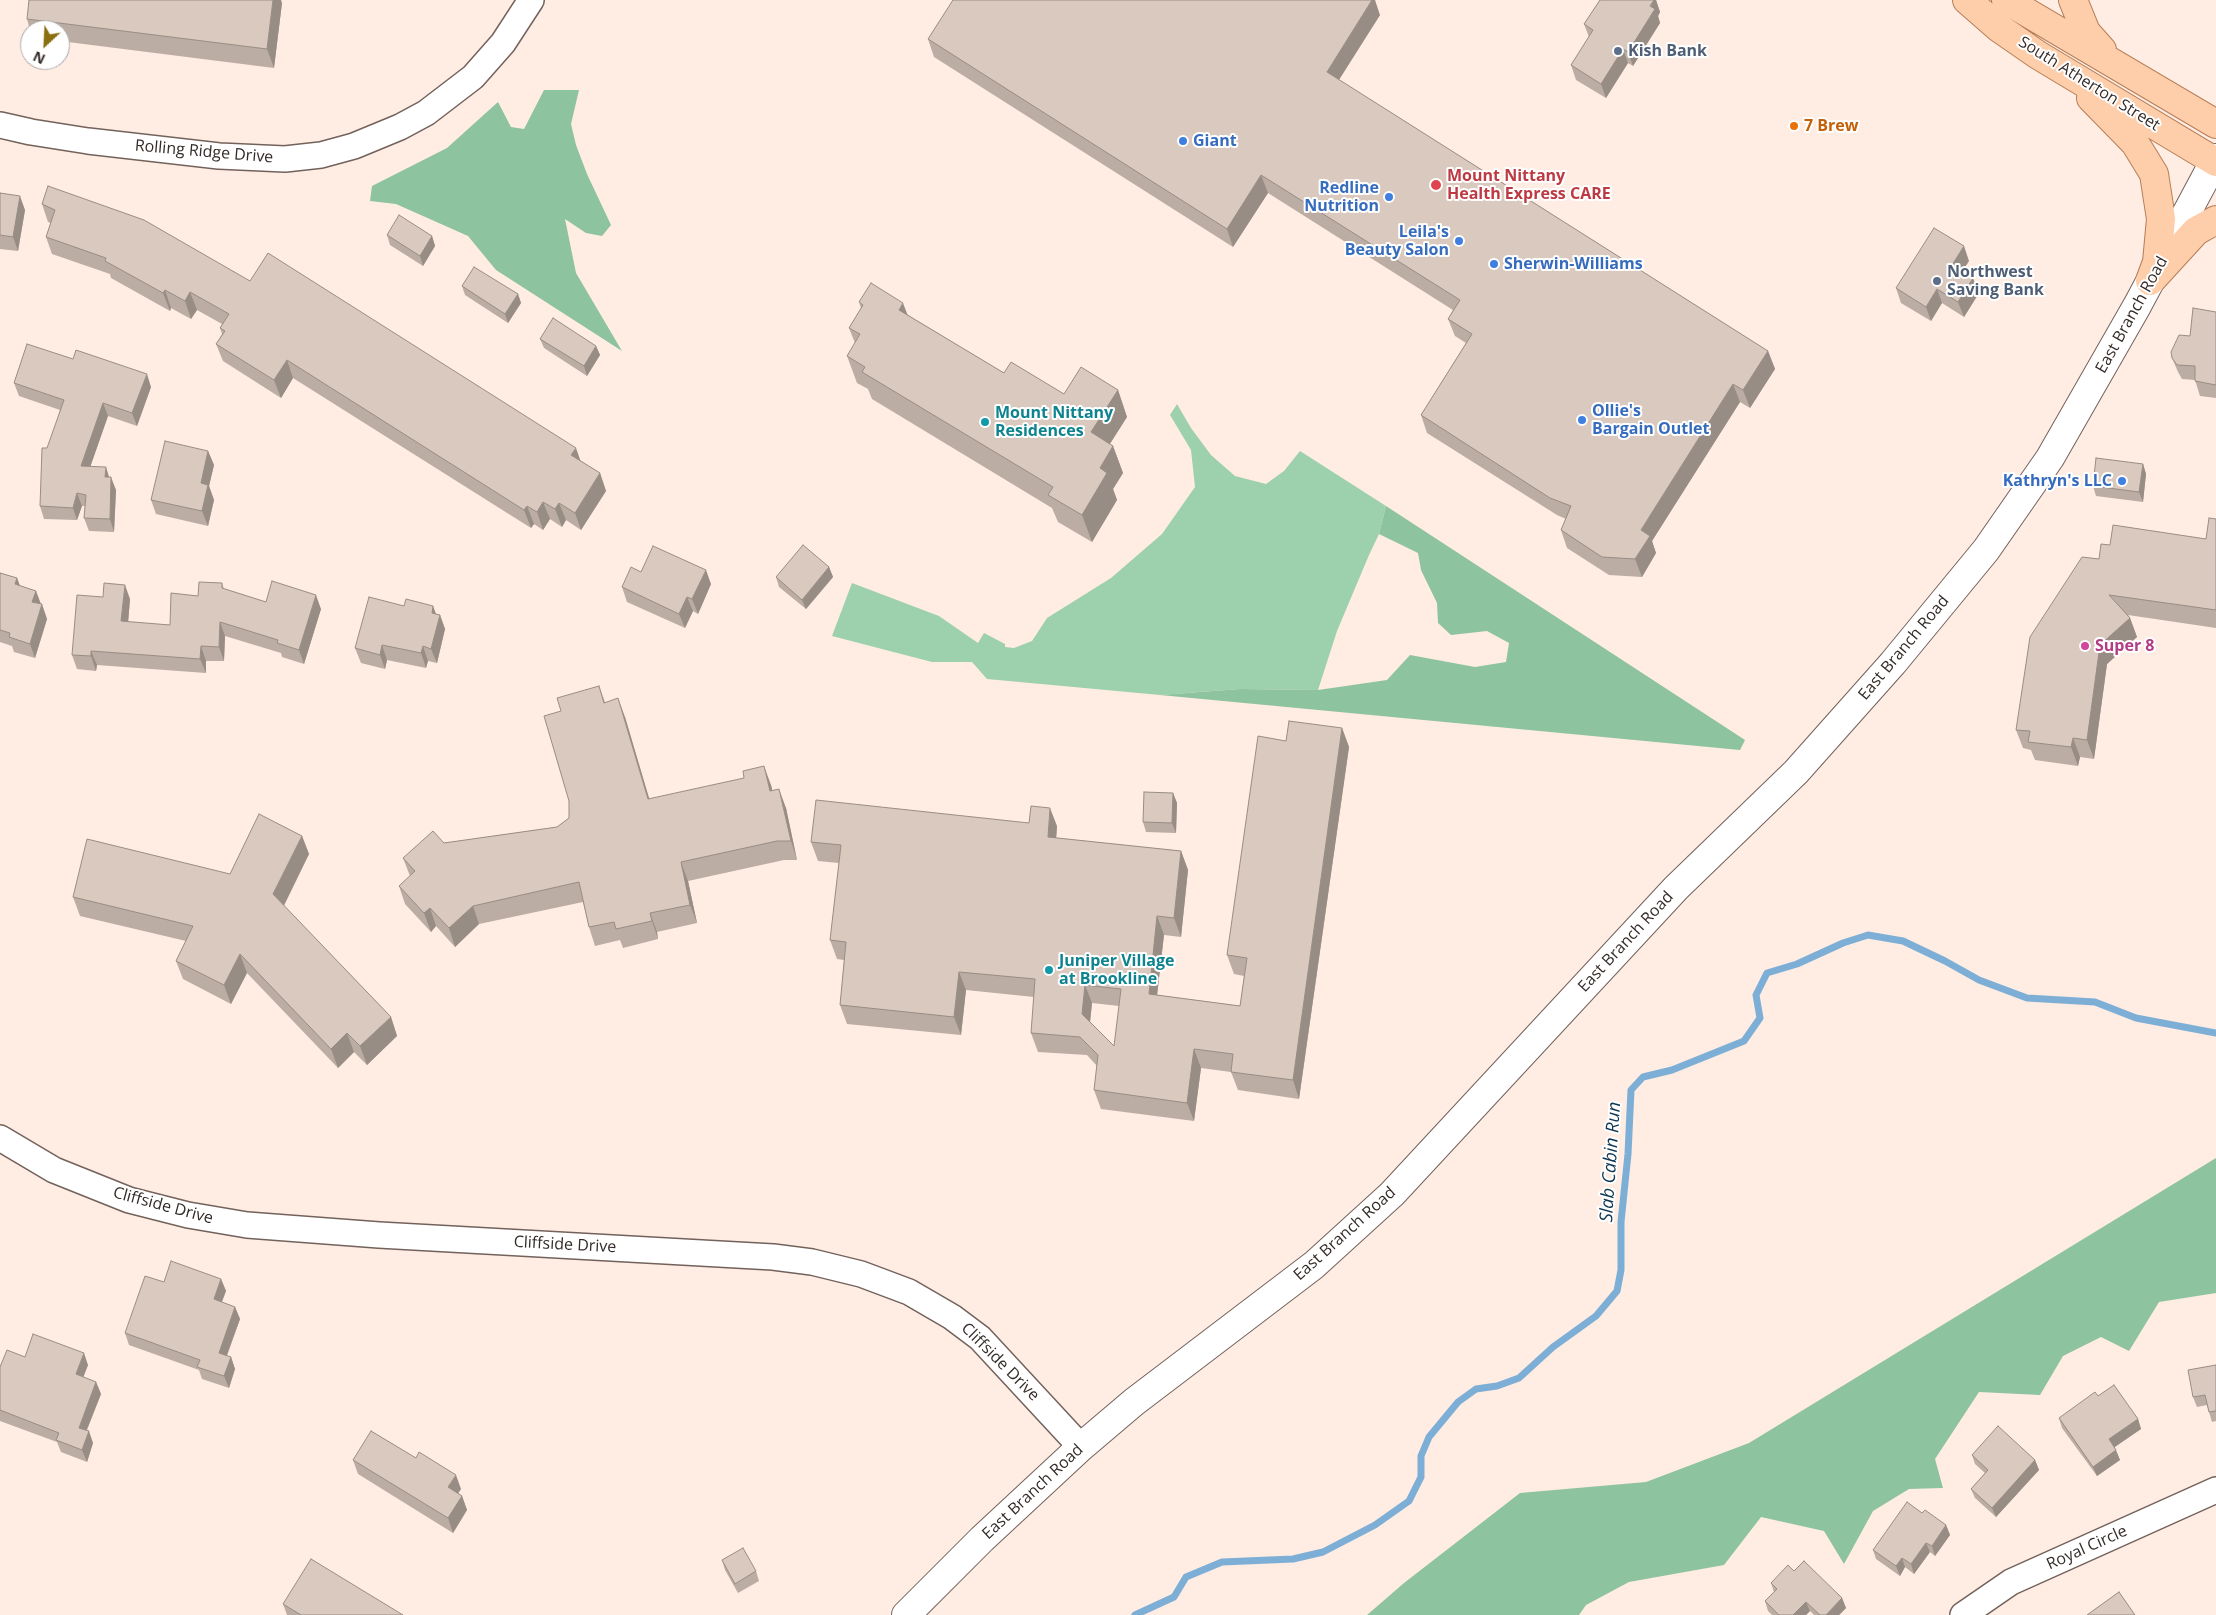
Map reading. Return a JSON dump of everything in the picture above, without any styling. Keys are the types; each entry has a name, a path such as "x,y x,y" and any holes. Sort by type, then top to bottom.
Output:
{"main road":[{"name":"South Atherton Street","path":"1967,0 1999,28 2052,64 2216,160"},
{"name":"South Atherton Street","path":"2006,0 2216,124"},
{"path":"2073,0 2086,32 2104,52 2144,80"},
{"path":"2052,64 2101,108 2135,143 2154,174 2161,219 2157,262 2150,281"},
{"name":"East Branch Road","path":"906,1615 982,1540 1082,1447 1134,1402 1314,1265 1392,1194 1676,888 1796,772 1893,663 1986,550 2050,458 2216,160"},
{"path":"2150,281 2196,231 2216,220"}],"street":[{"name":"Rolling Ridge Drive","path":"0,125 88,141 219,156 285,159 321,155 354,146 400,127 426,113 473,77 503,43 531,0"},
{"name":"Cliffside Drive","path":"0,1138 54,1170 129,1200 188,1215 247,1225 379,1236 764,1257 812,1262 861,1274 909,1292 952,1317 980,1338 1082,1447"},
{"name":"Royal Circle","path":"1963,1615 2011,1582 2216,1490"}],"green space":[{"path":"544,90 579,90 571,124 576,145 587,174 611,225 602,236 586,233 565,219 576,273 622,351 496,270 468,236 396,204 370,201 372,186 447,148 498,102 511,127 524,129"},
{"path":"1177,404 1191,428 1211,455 1235,476 1266,484 1284,471 1300,451 1386,506 1379,534 1337,631 1318,690 1240,689 1160,695 987,679 972,662 932,662 832,636 852,583 939,616 978,643 984,633 1005,644 1005,647 1014,648 1032,641 1047,618 1111,578 1162,534 1195,487 1191,450 1170,415"},
{"path":"1386,506 1745,740 1740,750 1160,695 1240,689 1318,690 1387,680 1410,655 1475,667 1506,662 1509,643 1487,631 1451,635 1438,623 1437,603 1421,570 1418,553 1379,534"},
{"path":"2216,1158 2216,1293 2159,1302 2129,1351 2101,1337 2063,1356 2040,1395 1979,1392 1935,1459 1943,1488 1909,1489 1873,1511 1844,1564 1824,1531 1761,1517 1724,1565 1629,1582 1586,1605 1579,1615 1367,1615 1404,1583 1520,1493 1646,1482 1749,1443"}],"building":[{"path":"29,0 273,0 267,49 70,24 70,20 27,19"},
{"path":"953,0 1372,0 1327,72 1768,351 1743,390 1733,384 1641,530 1650,536 1635,559 1602,557 1561,530 1571,506 1550,498 1421,415 1472,334 1448,319 1460,300 1261,175 1227,229 928,39"},
{"name":"Kish Bank","path":"1600,0 1654,0 1650,6 1655,9 1628,52 1623,49 1601,84 1571,65 1593,30 1584,24"},
{"path":"48,186 144,220 250,281 268,253 576,448 571,455 600,473 575,513 559,503 555,509 543,502 537,512 527,506 524,510 287,360 274,380 216,344 225,331 220,328 229,314 190,292 185,301 165,290 163,293 105,261 106,258 46,237 55,210 42,204"},
{"path":"0,193 20,196 13,237 0,235"},
{"path":"399,215 432,236 420,256 387,235"},
{"name":"Northwest Saving Bank","path":"1934,228 1964,246 1952,265 1973,278 1958,302 1937,289 1926,307 1896,288"},
{"path":"474,267 518,294 505,314 462,286"},
{"name":"Mount Nittany Residences","path":"871,283 903,303 899,310 1004,373 1011,362 1064,394 1081,367 1118,390 1091,432 1113,446 1100,468 1107,473 1082,515 1048,495 1053,487 862,372 865,367 847,356 860,334 849,328 863,305 859,302"},
{"path":"2193,308 2216,312 2216,385 2195,381 2195,366 2177,365 2172,358 2171,352 2179,335 2190,336"},
{"path":"553,318 596,346 584,366 540,339"},
{"path":"27,344 73,359 76,350 147,374 132,413 103,403 81,466 106,467 105,477 111,477 110,519 84,518 86,495 77,493 73,508 40,506 42,448 47,448 64,400 14,383"},
{"path":"165,441 208,451 201,483 208,485 202,511 151,500"},
{"path":"2096,458 2143,464 2139,492 2093,486"},
{"name":"Super 8","path":"2209,518 2216,519 2216,610 2109,595 2130,618 2100,645 2087,740 2073,738 2071,747 2028,742 2030,731 2016,730 2030,637 2082,557 2099,559 2101,544 2110,545 2113,525 2206,539"},
{"path":"803,545 829,567 802,600 776,577"},
{"path":"653,546 706,570 692,599 687,597 679,614 622,587 631,567 641,572"},
{"path":"0,573 17,578 15,584 36,591 32,602 42,604 30,644 9,637 10,633 0,630"},
{"path":"272,581 316,595 299,650 277,643 278,640 220,622 219,647 201,646 200,659 91,651 91,656 72,655 77,595 103,597 104,583 125,585 121,621 170,625 171,593 198,596 199,582 222,583 222,588 266,602"},
{"path":"369,597 404,606 406,599 433,606 432,613 440,615 431,649 423,646 421,653 382,645 380,655 355,648"},
{"path":"599,686 604,703 618,698 648,799 744,778 743,771 764,766 770,791 779,789 791,841 777,841 681,862 690,905 650,913 652,921 616,929 614,922 589,927 579,882 473,906 449,928 430,908 424,913 399,886 415,871 403,858 433,831 444,843 557,827 569,818 569,801 544,716 561,711 557,698"},
{"path":"1289,721 1342,728 1293,1080 1231,1072 1233,1054 1194,1049 1187,1103 1094,1090 1098,1055 1080,1037 1031,1033 1035,979 959,972 954,1017 840,1005 846,942 830,940 841,845 811,842 816,800 1029,823 1031,806 1050,808 1048,837 1181,851 1174,918 1157,916 1149,994 1240,1006 1247,958 1227,955 1258,736 1286,741","holes":["1085,985 1121,989 1114,1046 1082,1014"]},
{"path":"1144,792 1173,793 1172,823 1143,822"},
{"path":"259,814 302,836 273,894 391,1017 360,1046 347,1033 331,1049 240,954 224,985 176,961 193,926 73,897 87,839 230,874"},
{"path":"171,1261 221,1279 214,1299 235,1307 219,1353 231,1357 224,1376 197,1367 200,1360 125,1333 145,1276 164,1282"},
{"path":"33,1334 84,1353 76,1374 96,1382 79,1428 89,1431 82,1450 56,1440 59,1433 0,1410 0,1367 7,1350 25,1357"},
{"path":"2216,1365 2216,1411 2209,1412 2205,1395 2193,1397 2188,1370"},
{"path":"2114,1385 2138,1419 2109,1439 2116,1450 2093,1467 2059,1418 2095,1392 2098,1396"},
{"path":"1998,1426 2035,1460 1992,1508 1971,1489 1988,1470 1972,1455"},
{"path":"371,1431 416,1458 419,1452 456,1475 448,1487 462,1496 448,1518 353,1460"},
{"path":"1907,1502 1922,1513 1925,1510 1946,1525 1932,1546 1926,1543 1911,1564 1902,1558 1896,1566 1873,1550"},
{"path":"743,1548 756,1571 735,1584 722,1560"},
{"path":"311,1559 403,1615 301,1615 283,1604"},
{"path":"1804,1561 1842,1598 1826,1615 1820,1615 1806,1602 1793,1615 1779,1615 1765,1601 1777,1589 1771,1583 1788,1565 1794,1571"},
{"path":"2119,1592 2135,1615 2087,1615"}],"waterway":[{"name":"Slab Cabin Run","path":"1135,1615 1174,1597 1186,1577 1222,1562 1293,1559 1323,1552 1375,1525 1409,1501 1421,1477 1421,1456 1429,1437 1458,1402 1476,1389 1497,1386 1519,1378 1553,1347 1596,1316 1617,1291 1621,1270 1621,1222 1628,1154 1631,1090 1643,1077 1672,1070 1744,1041 1760,1018 1756,995 1767,973 1797,964 1843,943 1868,935 1903,941 1979,980 2027,998 2095,1002 2136,1018 2216,1033"}],"place":[{"name":"Kish Bank","path":"1618,51"},
{"name":"7 Brew","path":"1794,126"},
{"name":"Giant","path":"1183,141"},
{"name":"Mount Nittany Health Express CARE","path":"1436,185"},
{"name":"Redline Nutrition","path":"1389,197"},
{"name":"Leila's Beauty Salon","path":"1459,241"},
{"name":"Sherwin-Williams","path":"1494,264"},
{"name":"Northwest Saving Bank","path":"1937,281"},
{"name":"Ollie's Bargain Outlet","path":"1582,420"},
{"name":"Mount Nittany Residences","path":"985,422"},
{"name":"Kathryn's LLC","path":"2122,481"},
{"name":"Super 8","path":"2085,646"},
{"name":"Juniper Village at Brookline","path":"1049,970"}]}
